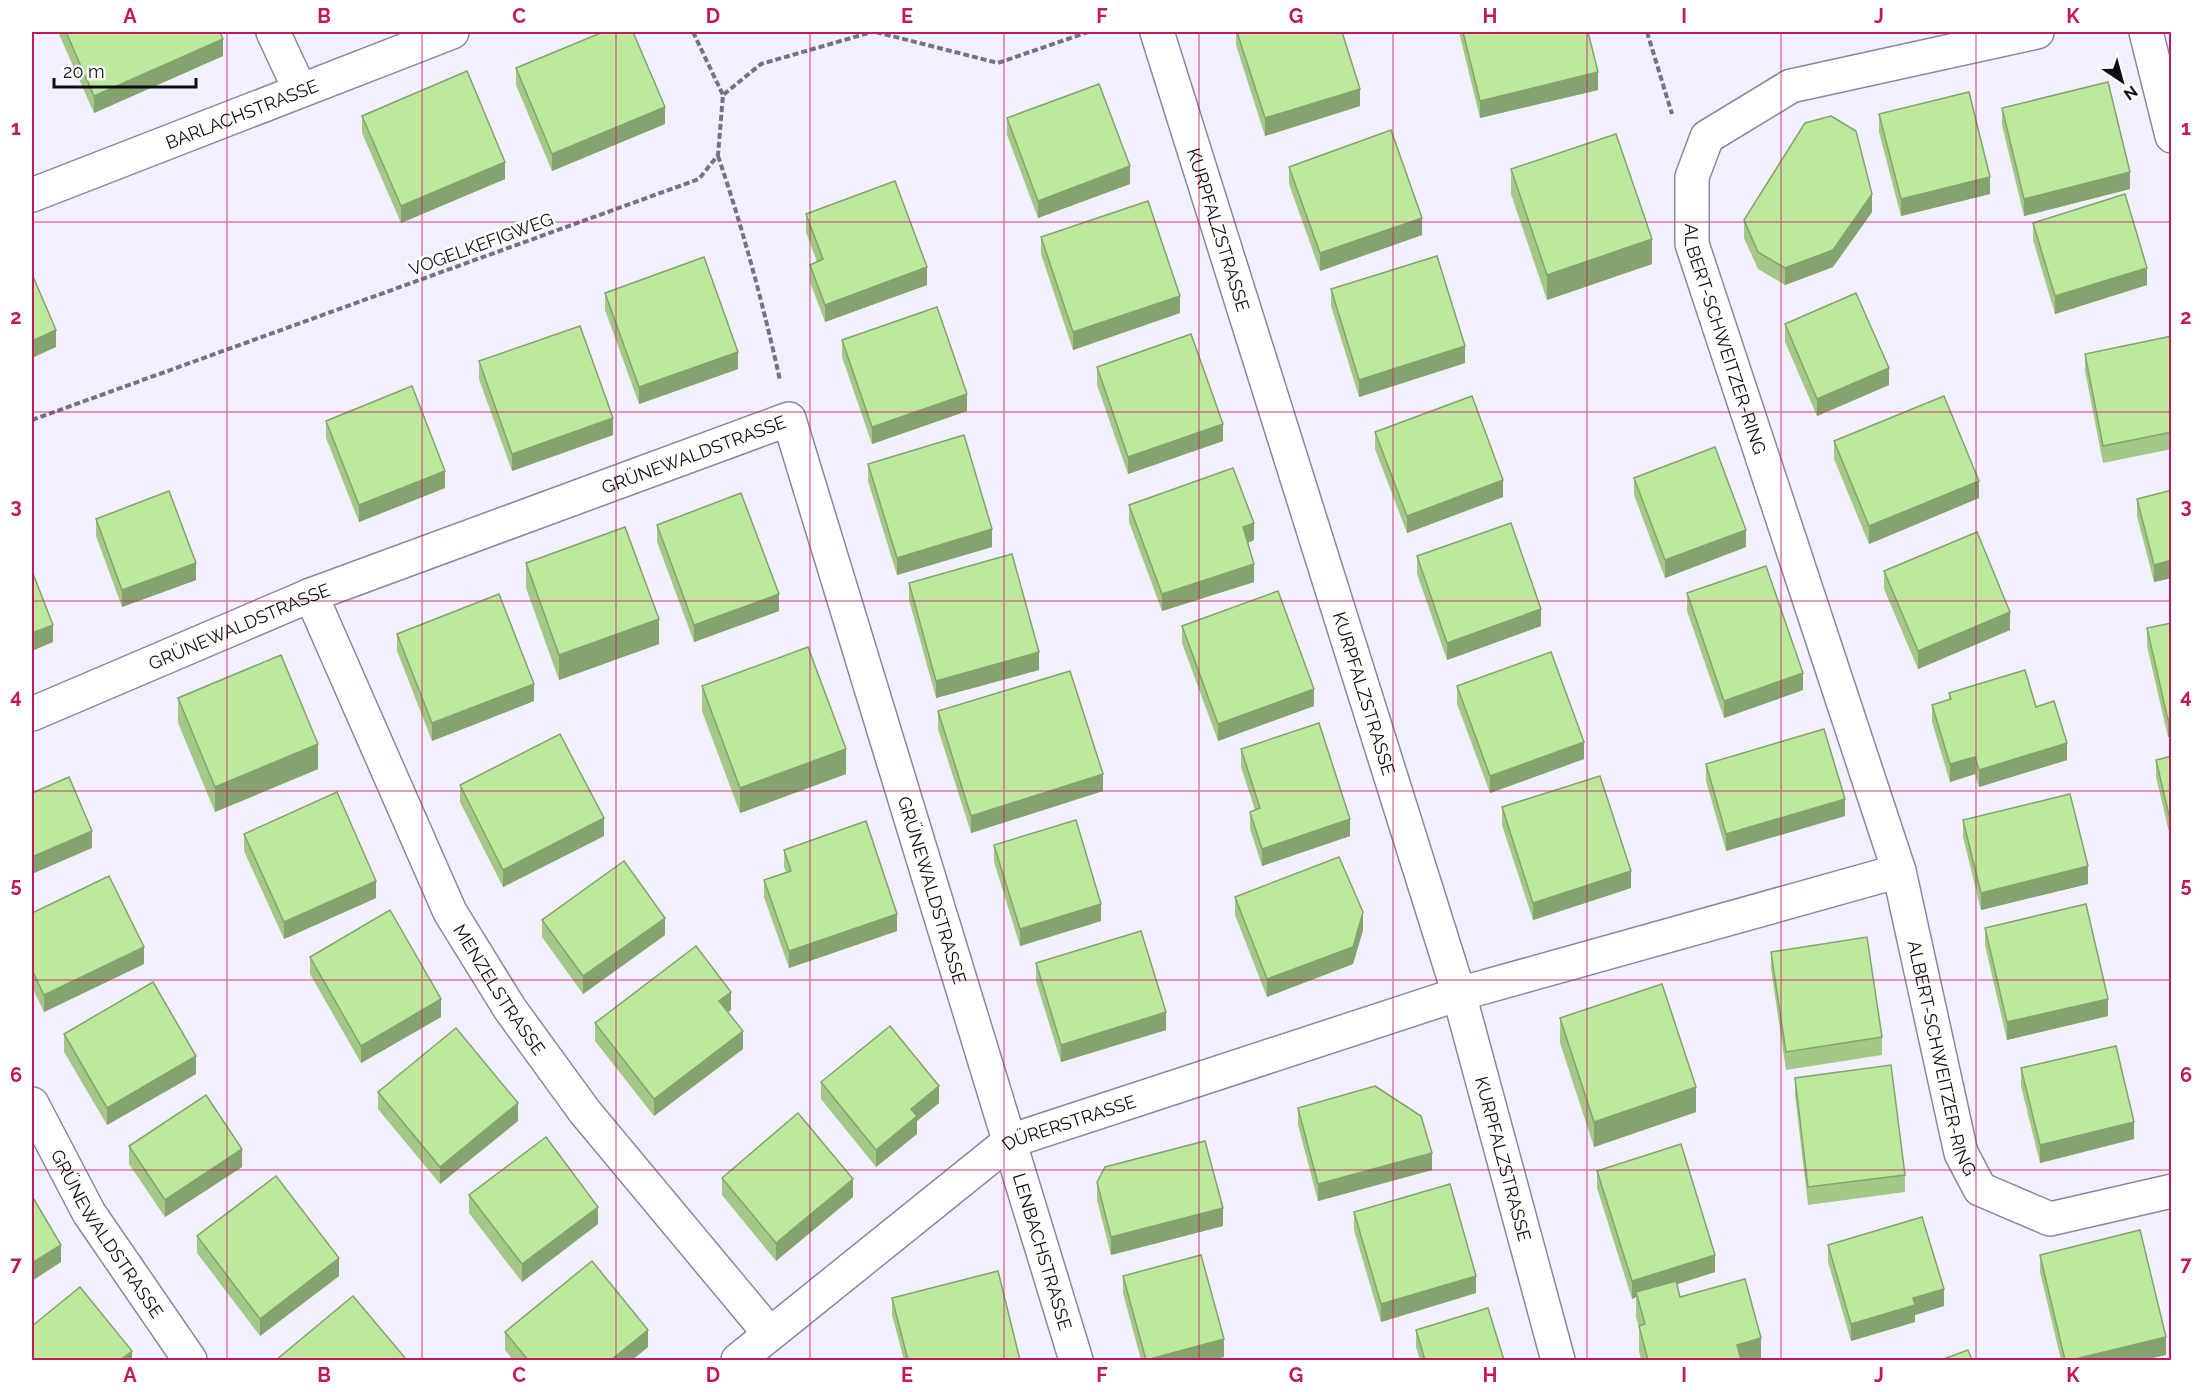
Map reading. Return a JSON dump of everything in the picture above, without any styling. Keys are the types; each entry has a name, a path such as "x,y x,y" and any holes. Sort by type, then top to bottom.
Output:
{"street":[{"path":"273,32 300,90"},
{"name":"BARLACHSTRASSE","path":"32,195 452,32"},
{"name":"KURPFALZSTRASSE","path":"1157,32 1460,994 1558,1360"},
{"path":"1707,137 1791,86 2037,32"},
{"path":"2146,32 2172,136"},
{"name":"ALBERT-SCHWEITZER-RING","path":"1707,137 1692,177 1692,244 1899,871 1961,1153 1980,1189 2050,1219 2172,1191"},
{"name":"GRÜNEWALDSTRASSE","path":"32,714 311,595 789,419 1010,1141"},
{"name":"MENZELSTRASSE","path":"311,595 456,922 510,1009 585,1112 770,1334"},
{"path":"1460,994 1899,871"},
{"name":"DÜRERSTRASSE","path":"738,1360 1010,1141 1460,994"},
{"name":"GRÜNEWALDSTRASSE","path":"32,1104 89,1213 190,1360"},
{"name":"LENBACHSTRASSE","path":"1010,1141 1076,1360"}],"path":[{"path":"693,32 723,95 718,155 735,203 763,307 789,419"},
{"path":"723,95 761,64 874,32 998,63 1085,32"},
{"path":"1647,32 1677,131 1707,137"},
{"name":"VOGELKEFIGWEG","path":"32,420 699,179 718,155"}],"building":[{"path":"66,32 220,32 223,39 94,96"},
{"path":"603,32 633,32 665,107 552,154 516,68"},
{"path":"1237,32 1342,32 1360,89 1265,118"},
{"path":"1463,32 1588,32 1598,72 1480,101"},
{"path":"467,71 505,162 401,206 362,116"},
{"path":"2108,82 2130,172 2024,199 2002,108"},
{"path":"1099,84 1130,166 1038,201 1007,118"},
{"path":"1969,92 1990,177 1901,199 1879,114"},
{"path":"1831,116 1856,131 1872,194 1833,250 1785,268 1758,252 1744,220 1805,123"},
{"path":"1391,130 1422,218 1320,253 1289,167"},
{"path":"1616,134 1652,239 1547,275 1511,169"},
{"path":"895,181 927,267 825,305 810,265 823,259 806,214"},
{"path":"2125,194 2147,268 2055,296 2033,223"},
{"path":"1148,201 1180,296 1073,332 1041,237"},
{"path":"1437,256 1465,346 1359,380 1331,289"},
{"path":"704,257 738,352 639,387 605,293"},
{"path":"32,274 56,330 32,341"},
{"path":"1856,293 1889,368 1817,399 1785,324"},
{"path":"937,307 967,394 872,427 842,340"},
{"path":"580,326 613,418 512,454 479,361"},
{"path":"1191,334 1223,424 1128,457 1097,367"},
{"path":"2172,336 2172,432 2103,446 2085,354"},
{"path":"412,386 445,471 359,505 326,421"},
{"path":"1472,396 1503,480 1407,516 1375,432"},
{"path":"1944,396 1979,481 1869,526 1834,441"},
{"path":"964,435 992,529 897,558 868,464"},
{"path":"1715,447 1746,530 1665,560 1634,478"},
{"path":"1233,468 1254,523 1243,527 1254,564 1162,594 1129,505"},
{"path":"2172,490 2172,560 2154,565 2137,499"},
{"path":"169,491 196,563 122,590 96,519"},
{"path":"741,493 779,594 694,625 657,525"},
{"path":"1511,523 1541,609 1447,643 1417,556"},
{"path":"625,527 659,619 559,655 526,563"},
{"path":"1977,532 2010,612 1918,651 1884,571"},
{"path":"1012,554 1039,652 936,681 909,583"},
{"path":"1766,566 1803,673 1724,701 1687,593"},
{"path":"32,571 53,625 32,633"},
{"path":"1278,591 1314,689 1218,724 1182,626"},
{"path":"499,594 534,684 432,723 397,634"},
{"path":"2172,623 2172,719 2168,720 2147,628"},
{"path":"808,647 846,749 740,788 702,686"},
{"path":"1551,652 1584,742 1490,776 1457,686"},
{"path":"281,655 318,744 215,787 178,698"},
{"path":"2025,670 2036,707 2054,701 2067,743 1979,770 1975,757 1950,764 1932,705 1951,699 1949,693"},
{"path":"1070,671 1103,774 971,816 938,711"},
{"path":"1319,723 1350,819 1262,849 1250,812 1260,808 1241,749"},
{"path":"1824,729 1845,799 1726,834 1706,764"},
{"path":"560,734 604,818 503,870 460,785"},
{"path":"2172,756 2172,828 2156,760"},
{"path":"1600,776 1631,871 1533,903 1502,807"},
{"path":"69,777 92,831 32,857 32,793"},
{"path":"337,792 376,881 284,922 244,834"},
{"path":"2070,794 2088,866 1981,893 1963,820"},
{"path":"1076,820 1101,904 1020,929 994,845"},
{"path":"866,821 897,914 789,951 764,880 791,871 784,850"},
{"path":"1339,857 1363,912 1353,947 1267,979 1235,897"},
{"path":"624,861 665,918 583,976 542,920"},
{"path":"109,876 144,947 44,995 32,970 32,913"},
{"path":"2086,904 2108,999 2007,1022 1985,928"},
{"path":"390,910 441,999 361,1046 310,957"},
{"path":"1141,931 1166,1012 1061,1045 1036,963"},
{"path":"1867,937 1882,1037 1786,1052 1771,952"},
{"path":"696,946 731,992 719,1001 743,1031 654,1099 595,1023"},
{"path":"153,982 196,1056 107,1108 64,1034"},
{"path":"1662,984 1696,1087 1594,1122 1560,1018"},
{"path":"890,1026 939,1086 911,1109 917,1116 876,1150 821,1082"},
{"path":"456,1028 518,1103 440,1167 378,1092"},
{"path":"2116,1046 2134,1122 2040,1145 2021,1068"},
{"path":"1891,1065 1905,1175 1808,1187 1795,1078"},
{"path":"1375,1086 1421,1116 1432,1153 1318,1184 1298,1108"},
{"path":"206,1095 242,1149 165,1200 129,1146"},
{"path":"798,1113 853,1179 776,1243 722,1178"},
{"path":"546,1137 598,1207 522,1264 469,1195"},
{"path":"1205,1141 1223,1208 1111,1237 1097,1182 1105,1167"},
{"path":"1681,1144 1715,1255 1632,1281 1597,1171"},
{"path":"276,1176 339,1258 260,1319 197,1236"},
{"path":"1450,1184 1476,1276 1381,1304 1354,1212"},
{"path":"32,1196 61,1245 32,1263"},
{"path":"1922,1217 1944,1289 1913,1298 1915,1305 1851,1324 1828,1245"},
{"path":"2140,1230 2166,1337 2065,1360 2040,1255"},
{"path":"1201,1255 1224,1339 1146,1360 1123,1276"},
{"path":"592,1261 648,1330 611,1360 528,1360 505,1332"},
{"path":"998,1271 1020,1360 908,1360 892,1298"},
{"path":"1745,1279 1761,1338 1737,1345 1741,1360 1648,1360 1639,1326 1645,1324 1636,1292 1676,1281 1680,1297"},
{"path":"80,1287 132,1351 120,1360 32,1360 32,1326"},
{"path":"353,1296 406,1359 276,1360"},
{"path":"1488,1308 1504,1360 1425,1360 1416,1330"},
{"path":"1968,1350 1972,1360 1941,1360"}]}
